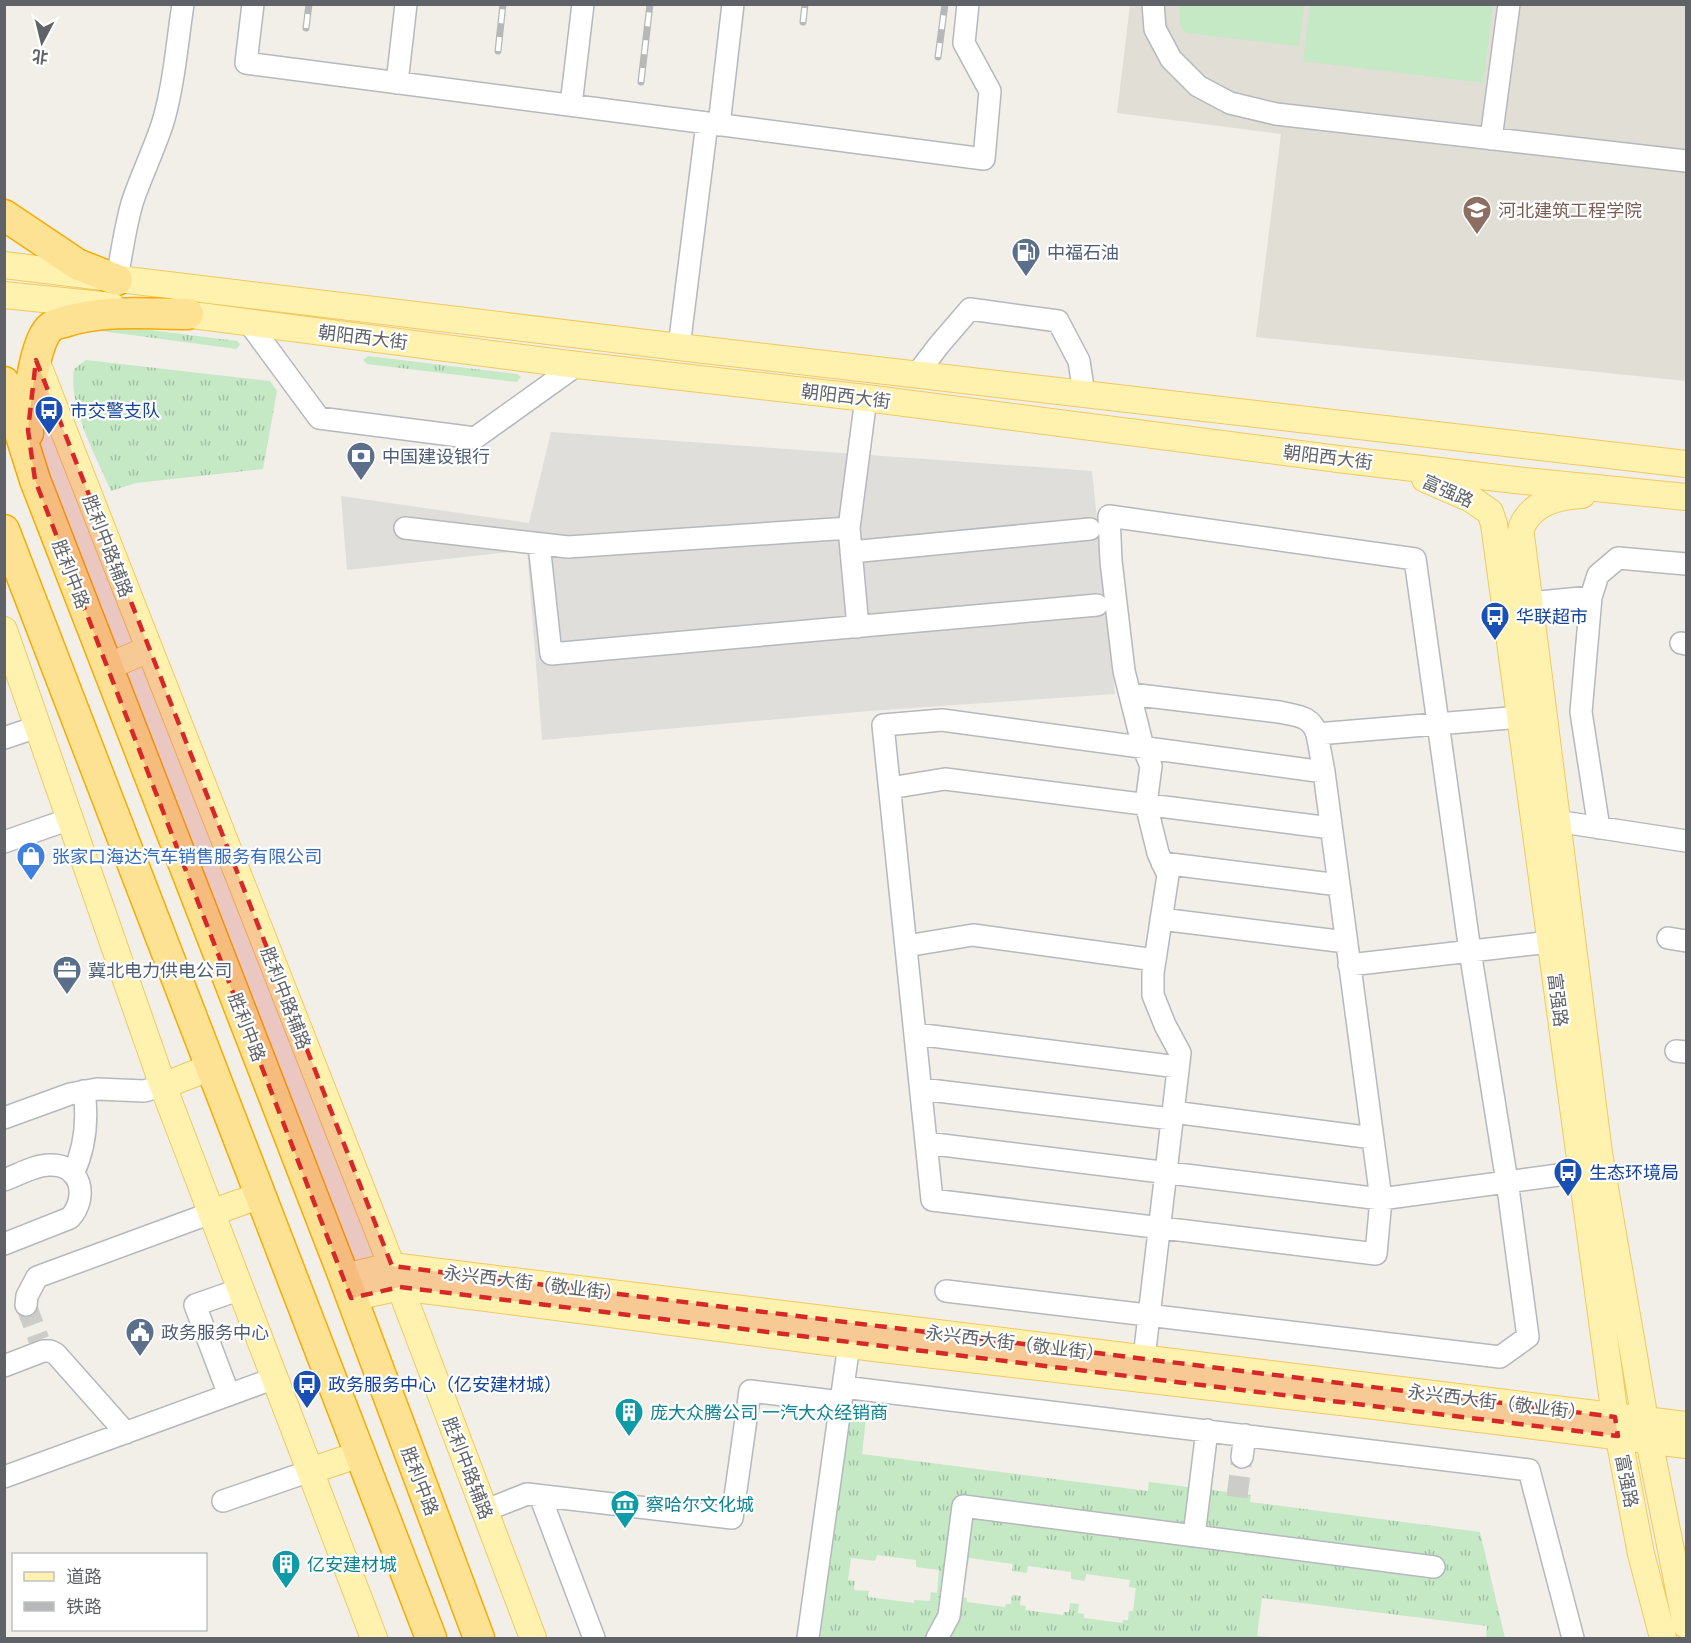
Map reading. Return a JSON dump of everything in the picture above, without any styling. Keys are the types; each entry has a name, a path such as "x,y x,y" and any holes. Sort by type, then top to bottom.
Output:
{"highway":[{"path":"4,215 77,264 117,280"},
{"path":"35,480 28,429 29,398 41,340 51,327 89,315 188,314"},
{"name":"胜利中路","path":"4,382 35,480 348,1287 475,1637"},
{"path":"4,530 432,1638"},
{"path":"64,683 107,667"}],"main road":[{"name":"朝阳西大街","path":"4,265 679,347 1686,464"},
{"name":"朝阳西大街","path":"4,295 188,314 577,365 866,398 1514,481 1686,497"},
{"name":"胜利中路辅路","path":"36,360 396,1277 533,1638"},
{"path":"1435,436 1486,455 1511,472 1514,481"},
{"path":"1494,524 1497,507 1523,470 1548,461 1616,457"},
{"name":"富强路","path":"1346,460 1432,480 1486,509 1490,512 1494,524 1616,1427 1641,1554 1663,1638"},
{"name":"富强路","path":"1514,481 1599,1153 1647,1430 1686,1625"},
{"path":"1521,526 1533,510 1545,502 1566,495 1658,494"},
{"path":"7,644 163,1086 374,1638"},
{"path":"107,667 149,649"},
{"path":"27,696 64,683"},
{"path":"163,1086 211,1067"},
{"path":"211,1213 261,1195"},
{"name":"永兴西大街（敬业街）","path":"348,1287 396,1277 1144,1358 1616,1427"},
{"name":"永兴西大街（敬业街）","path":"396,1277 849,1344 1616,1427 1647,1430 1686,1425"},
{"name":"永兴西大街（敬业街）","path":"1647,1430 1686,1445"},
{"path":"310,1471 360,1454"}],"street":[{"path":"117,280 122,244 133,201 148,165 170,94 183,4"},
{"path":"253,4 246,63 984,159 990,91 964,43 968,4"},
{"path":"396,82 406,4"},
{"path":"571,105 583,4"},
{"path":"679,347 733,4"},
{"path":"1153,4 1155,29 1171,58 1198,86 1230,104 1276,114 1686,161"},
{"path":"1491,138 1509,4"},
{"path":"917,374 970,309 1058,321 1079,361 1084,394"},
{"path":"249,323 319,418 330,420 475,438 577,365"},
{"path":"858,627 849,528 866,398"},
{"path":"946,1291 1149,1316 1500,1357 1528,1337 1507,1182 1470,951 1415,559 1109,516 1111,561 1124,671 1143,747 1151,766 1146,804 1162,862 1168,875 1155,960 1153,995 1180,1053 1160,1228 1149,1316 1144,1358"},
{"path":"405,528 568,547 849,528"},
{"path":"851,552 1090,529"},
{"path":"539,544 550,654 1097,605"},
{"path":"1599,828 1581,712 1591,597 1598,575 1618,558 1686,564"},
{"path":"1529,603 1591,597"},
{"path":"1130,694 1279,712 1303,717 1314,724 1324,772 1381,1199 1376,1254 932,1200 883,725 942,720 1324,772"},
{"path":"1317,734 1521,717"},
{"path":"4,738 37,727"},
{"path":"890,788 945,779 1331,828"},
{"path":"4,842 70,819"},
{"path":"1556,821 1686,841"},
{"path":"1162,862 1339,885"},
{"path":"1161,919 1346,942"},
{"path":"906,946 973,935 1155,960"},
{"path":"1349,965 1550,942"},
{"path":"916,1034 1178,1067"},
{"path":"4,1118 84,1091 97,1089 144,1091 163,1086"},
{"path":"921,1089 1373,1138"},
{"path":"73,1174 83,1147 86,1104 84,1091"},
{"path":"926,1143 1381,1199 1581,1172"},
{"path":"4,1180 46,1165 66,1168 79,1182 81,1192 80,1202 70,1218 4,1244"},
{"path":"26,1305 27,1296 37,1277 211,1213"},
{"path":"229,1395 195,1305 240,1288"},
{"path":"808,1638 849,1344"},
{"path":"4,1366 41,1346 56,1354 126,1433"},
{"path":"4,1477 275,1378"},
{"path":"484,1510 527,1494 732,1518 750,1391 842,1395 1207,1430 1529,1470 1573,1638"},
{"path":"1194,1536 1207,1430"},
{"path":"1242,1456 1245,1435"},
{"path":"223,1501 310,1471"},
{"path":"540,1496 594,1638"},
{"path":"937,1638 949,1616 963,1506 1434,1567"}],"highlighted area":[{"path":"36,360 392,1266 1615,1417 1618,1436 400,1287 351,1298 35,480 28,430"}],"shaded area":[{"name":"河北建筑工程学院","path":"1130,5 1686,5 1686,381 1256,337 1281,134 1117,113"},
{"path":"551,432 1092,471 1115,694 869,711 542,740 527,550 347,570 341,496 529,523"}],"green space":[{"path":"1181,4 1304,5 1299,46 1186,33 1180,23"},
{"path":"1310,5 1493,5 1483,83 1303,61"},
{"path":"102,324 237,341 240,344 237,349 101,331 99,328"},
{"path":"368,356 517,374 521,377 517,382 367,364 363,360"},
{"path":"86,360 270,381 277,391 263,469 136,483 111,491 91,447 75,399 74,369"},
{"path":"849,1407 867,1409 862,1454 1148,1491 1149,1482 1251,1495 1250,1502 1480,1532 1505,1638 1486,1638 1487,1626 1262,1598 1257,1636 1276,1638 816,1638","holes":["877,1555 916,1560 916,1567 939,1570 937,1593 931,1592 930,1601 914,1600 914,1603 868,1597 869,1591 854,1590 855,1581 848,1580 851,1558 875,1561","969,1558 1013,1564 1012,1571 1027,1573 1028,1566 1071,1572 1071,1579 1085,1581 1086,1574 1130,1580 1129,1587 1136,1588 1133,1611 1129,1611 1128,1620 1123,1620 1122,1623 1084,1618 1084,1614 1078,1613 1079,1604 1070,1603 1069,1612 1064,1612 1063,1615 1025,1610 1026,1606 1020,1605 1021,1596 1012,1595 1011,1604 1006,1604 1005,1607 967,1602 967,1598 961,1597 961,1564 968,1565"]}],"tunnel":[{"path":"26,1305 39,1340"},
{"path":"1237,1497 1242,1457"}],"railway":[{"path":"306,28 309,4"},
{"path":"498,51 503,4"},
{"path":"641,82 650,4"},
{"path":"803,22 805,4"},
{"path":"938,57 945,4"}],"place":[{"name":"河北建筑工程学院","path":"1477,236"},
{"name":"中福石油","path":"1026,278"},
{"name":"市交警支队","path":"49,436"},
{"name":"中国建设银行","path":"361,482"},
{"name":"华联超市","path":"1495,642"},
{"name":"张家口海达汽车销售服务有限公司","path":"31,882"},
{"name":"冀北电力供电公司","path":"67,996"},
{"name":"生态环境局","path":"1568,1198"},
{"name":"政务服务中心","path":"140,1358"},
{"name":"政务服务中心（亿安建材城）","path":"307,1410"},
{"name":"庞大众腾公司 一汽大众经销商","path":"629,1438"},
{"name":"察哈尔文化城","path":"625,1530"},
{"name":"亿安建材城","path":"286,1590"}]}
